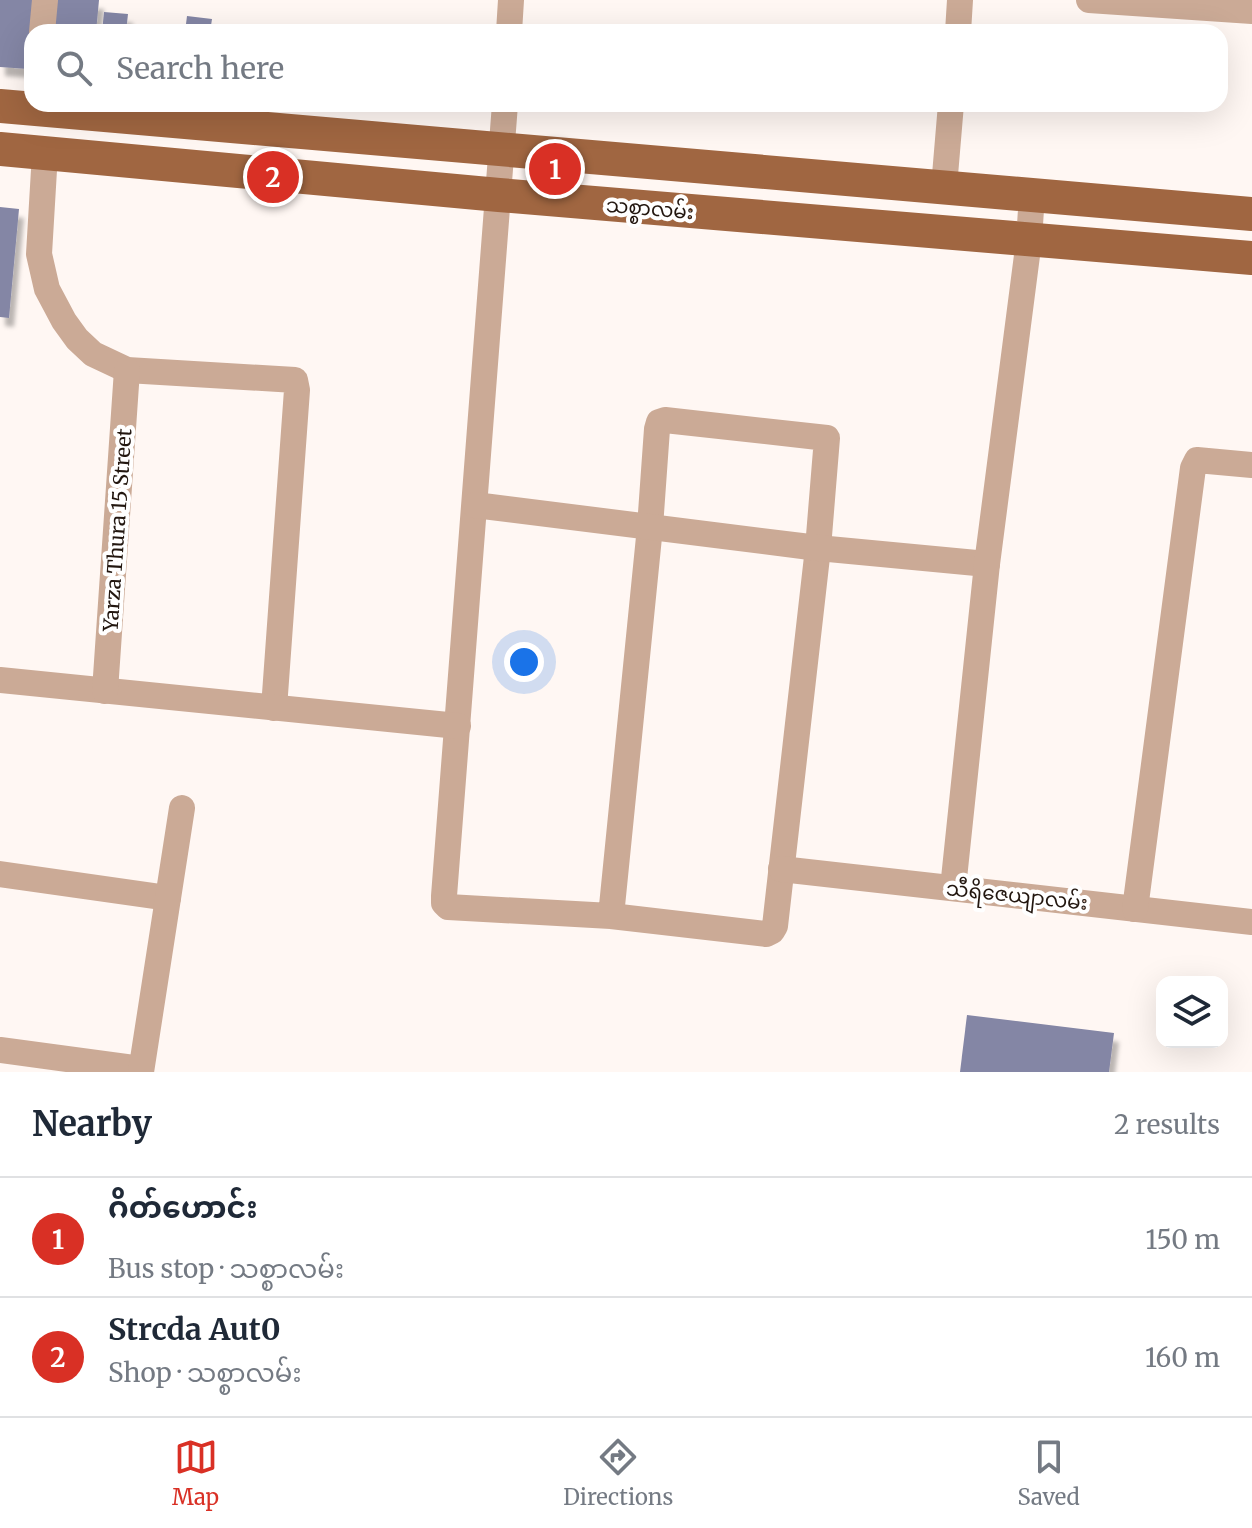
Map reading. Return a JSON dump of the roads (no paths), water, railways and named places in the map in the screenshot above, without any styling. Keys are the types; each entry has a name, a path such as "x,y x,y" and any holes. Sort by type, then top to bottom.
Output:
{"main road":[{"path":"0,106 24,107"},
{"path":"91,112 1252,214"},
{"name":"သစ္စာလမ်း","path":"0,149 499,195 1252,258"}],"street":[{"path":"43,24 45,0"},
{"path":"510,24 511,0"},
{"path":"958,24 960,0"},
{"path":"1089,0 1252,11"},
{"path":"504,112 444,903 448,907 611,916 766,934 772,931 818,548 827,438 665,420 659,422 611,916"},
{"path":"944,187 950,112"},
{"path":"45,153 39,254 47,289 64,321 93,354 127,370 295,380 297,390 274,708"},
{"path":"953,888 987,564 1029,240 1032,194"},
{"name":"Yarza Thura 15 Street","path":"105,691 127,370"},
{"path":"1135,909 1193,468 1197,460 1252,465"},
{"path":"475,505 818,548 987,564"},
{"path":"0,680 458,726"},
{"path":"0,1050 141,1071 182,808"},
{"name":"သီရိဇေယျာလမ်း","path":"781,869 1252,922"},
{"path":"0,874 168,898"}],"place":[{"name":"ဂိတ်ဟောင်း","path":"555,169"},
{"name":"Strcda Aut0","path":"273,177"}]}
